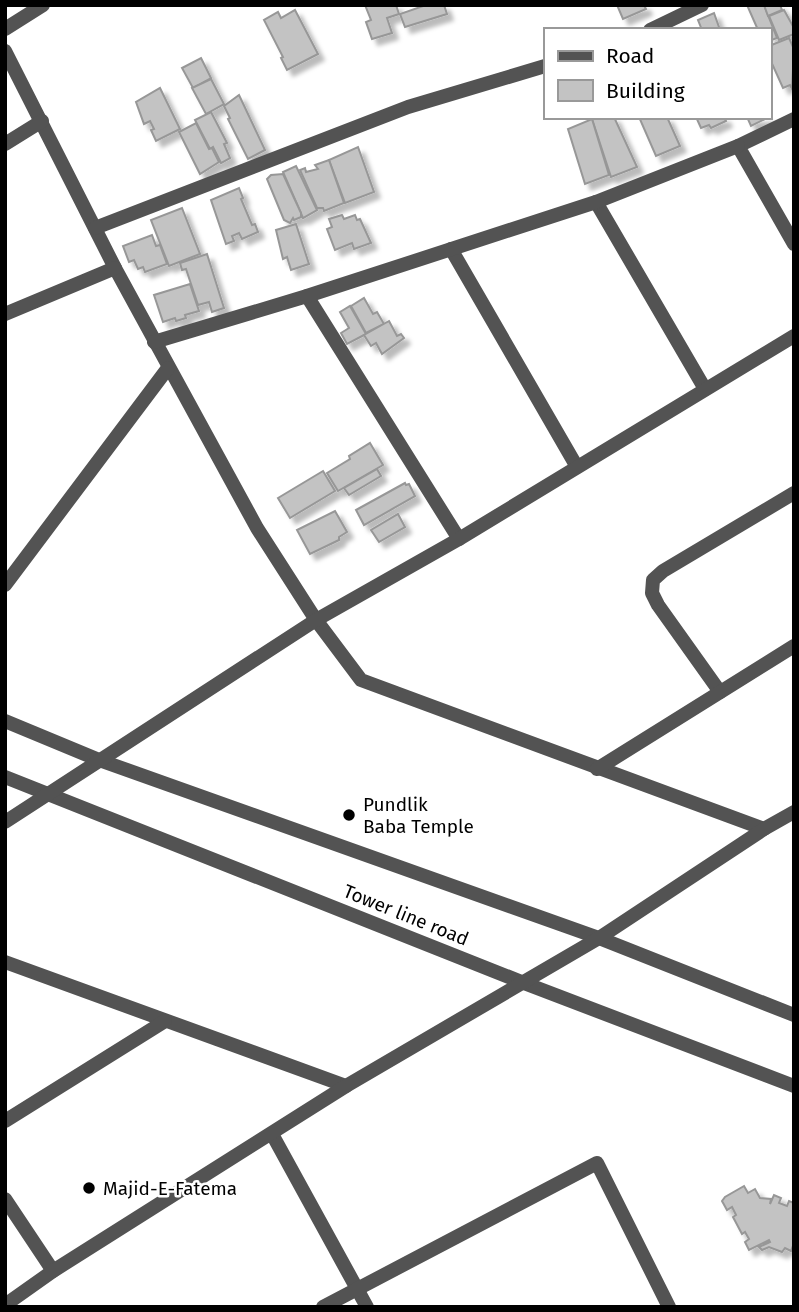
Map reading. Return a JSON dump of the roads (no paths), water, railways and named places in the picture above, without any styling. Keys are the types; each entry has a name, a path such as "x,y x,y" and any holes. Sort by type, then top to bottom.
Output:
{"street":[{"path":"5,29 43,5"},
{"path":"654,28 702,5"},
{"path":"5,51 168,369 257,528 316,620 361,680 764,829"},
{"path":"94,228 408,107 544,65"},
{"path":"154,342 307,296 596,202 738,146 794,119"},
{"path":"5,144 41,121"},
{"path":"738,146 794,244"},
{"path":"596,202 705,389"},
{"path":"451,249 577,467"},
{"path":"5,314 115,268"},
{"path":"307,296 459,539"},
{"path":"5,822 316,620 459,539 794,336"},
{"path":"5,585 168,369"},
{"path":"720,692 658,605 653,593 653,580 663,570 794,493"},
{"path":"597,769 794,646"},
{"path":"5,721 99,760 599,938 794,1015"},
{"name":"Tower line road","path":"5,777 524,983 794,1086"},
{"path":"5,1305 53,1270 346,1086 599,938 794,812"},
{"path":"5,962 346,1086"},
{"path":"5,1121 165,1021"},
{"path":"272,1134 367,1307"},
{"path":"323,1307 597,1163 669,1307"},
{"path":"5,1199 53,1270"}],"place":[{"name":"Pundlik Baba Temple","path":"349,815"},
{"name":"Majid-E-Fatema","path":"89,1188"}]}
